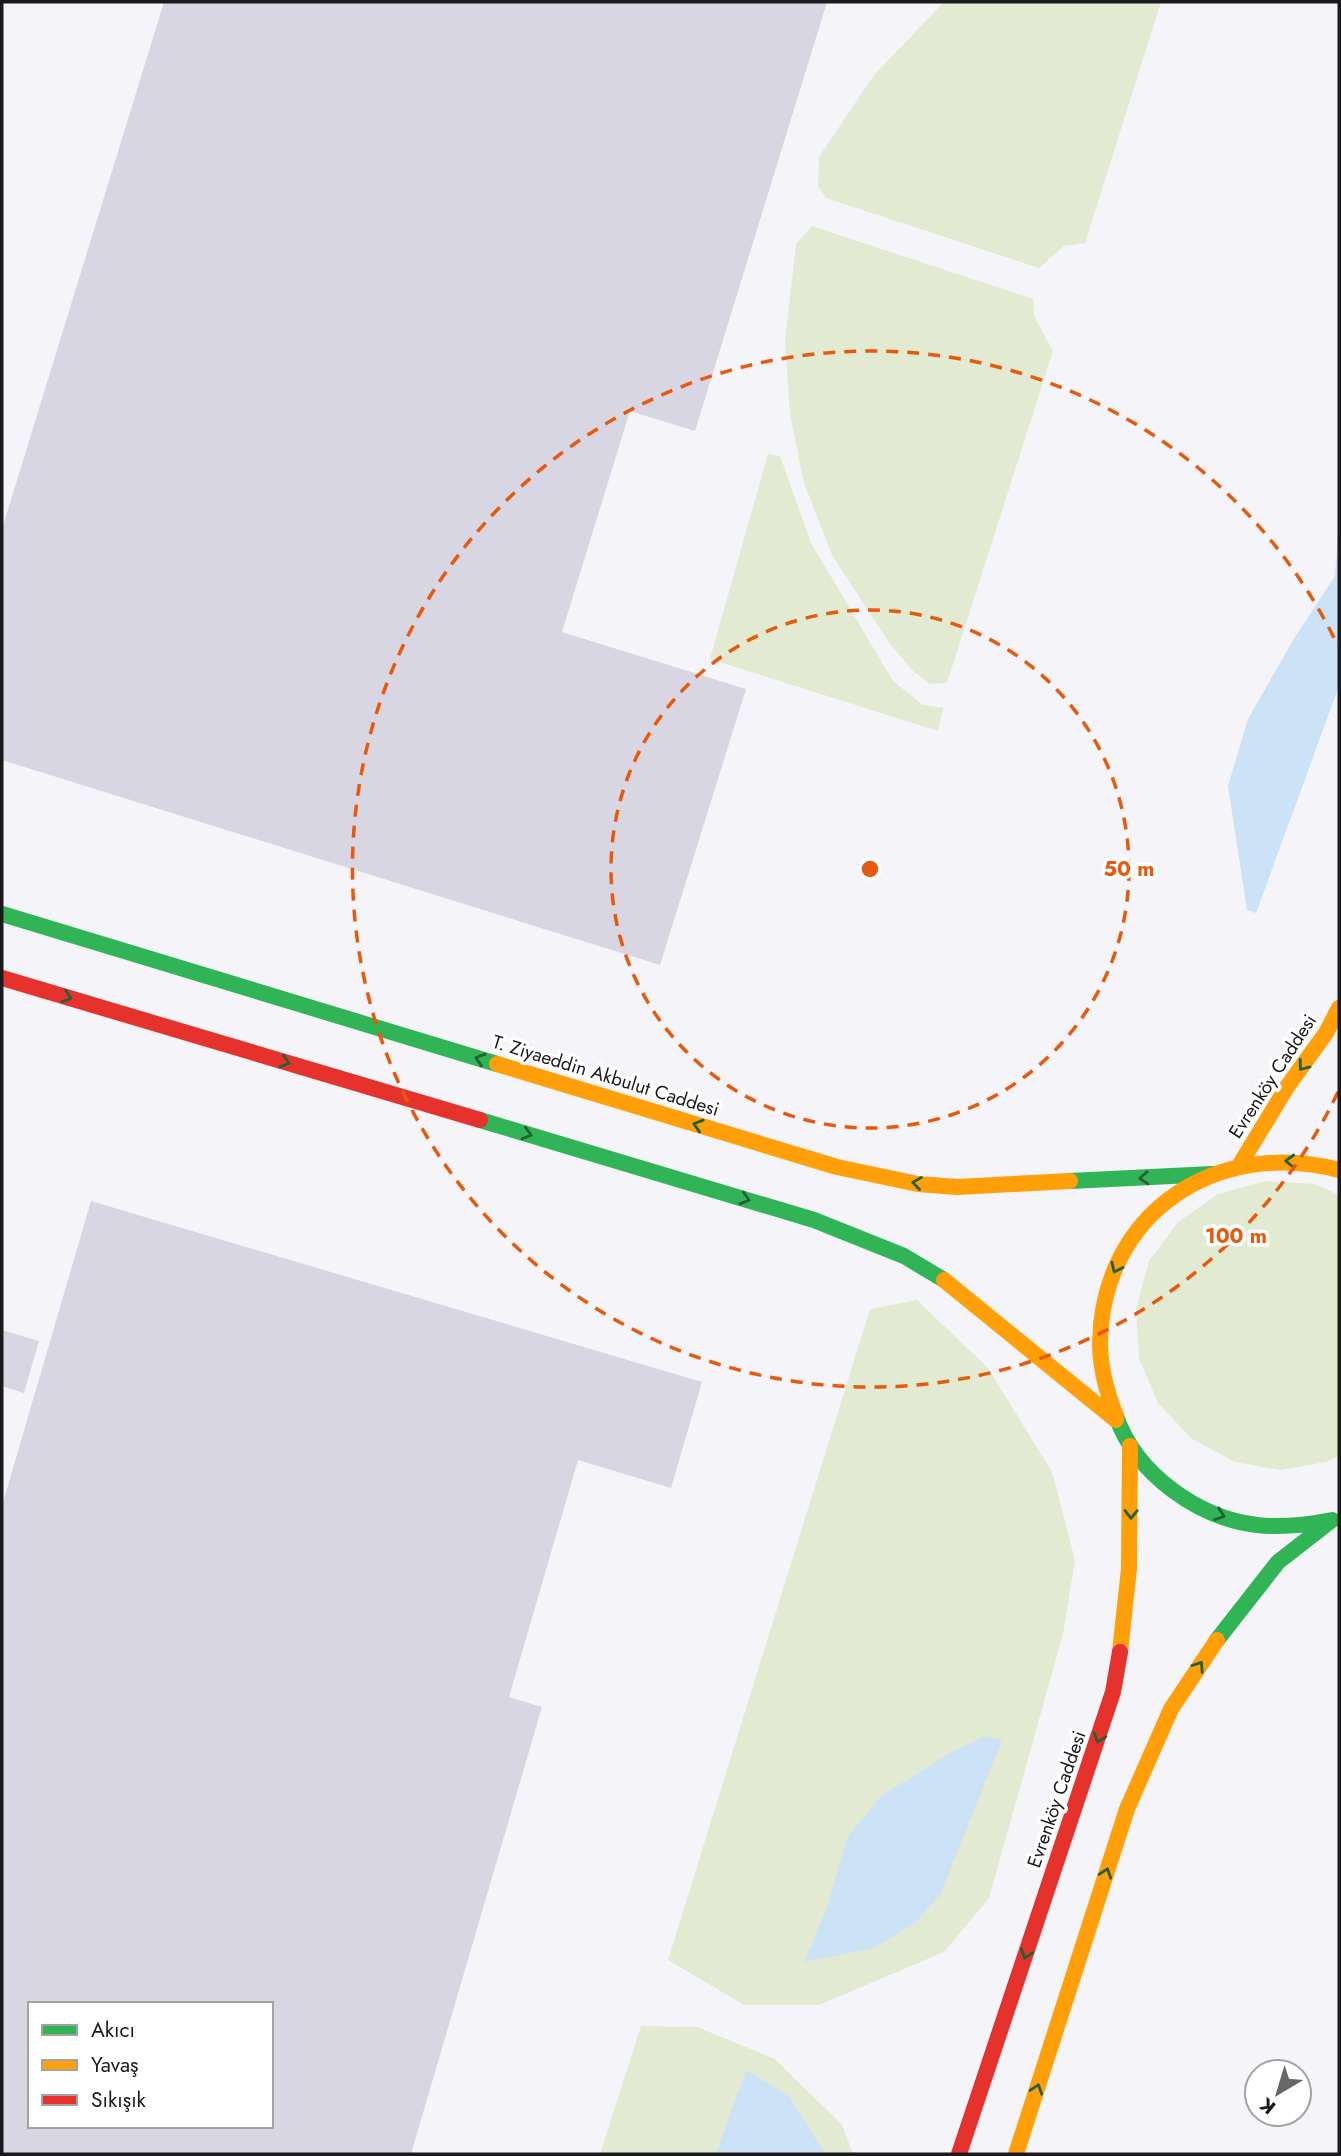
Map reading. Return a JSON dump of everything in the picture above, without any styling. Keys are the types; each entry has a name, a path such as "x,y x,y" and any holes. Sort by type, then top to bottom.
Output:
{"street":[{"name":"T. Ziyaeddin Akbulut Caddesi","path":"2,914 875,1177 957,1188 1212,1174"},
{"path":"2,978 788,1212 864,1238 904,1256 938,1276 1116,1420"},
{"name":"Evrenköy Caddesi","path":"1239,1166 1287,1087 1326,1033 1339,1008"},
{"path":"1336,1519 1304,1526 1247,1524 1219,1516 1169,1488 1130,1446 1116,1420 1100,1363 1099,1334 1103,1304 1112,1276 1125,1250 1141,1226 1178,1193 1212,1174 1267,1161 1294,1161 1339,1170"},
{"name":"Evrenköy Caddesi","path":"959,2154 1113,1692 1125,1620 1131,1525 1130,1446"},
{"path":"1016,2154 1127,1809 1171,1709 1213,1646 1279,1562 1336,1519"}],"green space":[{"path":"944,2 1161,2 1085,243 1064,246 1039,268 826,198 818,186 819,157 874,75"},
{"path":"812,226 1033,299 1034,316 1053,351 947,683 930,684 912,670 890,644 832,555 804,483 790,413 785,341 796,244"},
{"path":"768,454 780,456 811,543 893,681 923,705 943,708 938,731 710,659"},
{"path":"1266,1181 1315,1184 1339,1195 1339,1456 1326,1462 1281,1470 1235,1462 1192,1439 1158,1403 1139,1358 1136,1309 1149,1261 1178,1222 1218,1194"},
{"path":"917,1300 988,1368 1052,1472 1075,1560 1063,1634 989,1898 944,1952 819,2005 744,2005 668,1960 870,1309"},
{"path":"641,2026 697,2027 775,2059 842,2125 853,2154 600,2154"}],"water":[{"path":"1339,520 1339,686 1256,913 1247,910 1228,786 1248,719 1295,637 1335,576"},
{"path":"985,1736 1002,1740 940,1895 915,1923 874,1948 804,1962 827,1907 847,1838 881,1796 950,1753"},
{"path":"746,2070 789,2096 825,2154 716,2154"}],"building":[{"path":"164,2 827,2 695,431 630,411 562,632 746,689 660,965 2,760 2,529"},
{"path":"91,1201 702,1382 671,1488 578,1460 509,1697 542,1707 411,2154 2,2154 2,1506"},
{"path":"2,1330 39,1341 24,1393 2,1386"}],"traffic: fast":[{"path":"2,914 497,1064"},
{"path":"480,1120 814,1220 904,1256 944,1280"},
{"path":"1070,1181 1212,1174"},
{"path":"1116,1416 1138,1457 1172,1490 1192,1503 1235,1521 1257,1525 1295,1526 1332,1520"},
{"path":"1217,1640 1278,1562 1332,1520"}],"traffic: slow":[{"path":"1239,1166 1287,1087 1326,1033 1339,1008"},
{"path":"497,1064 837,1167 918,1184 957,1187 1070,1181"},
{"path":"1116,1416 1100,1352 1106,1297 1121,1256 1144,1222 1174,1195 1210,1176 1250,1165 1294,1163 1339,1170"},
{"path":"944,1280 1116,1420"},
{"path":"1120,1652 1129,1569 1130,1446"},
{"path":"1016,2154 1127,1809 1171,1709 1217,1640"}],"traffic: jam":[{"path":"2,978 480,1120"},
{"path":"959,2154 1113,1692 1120,1652"}]}
